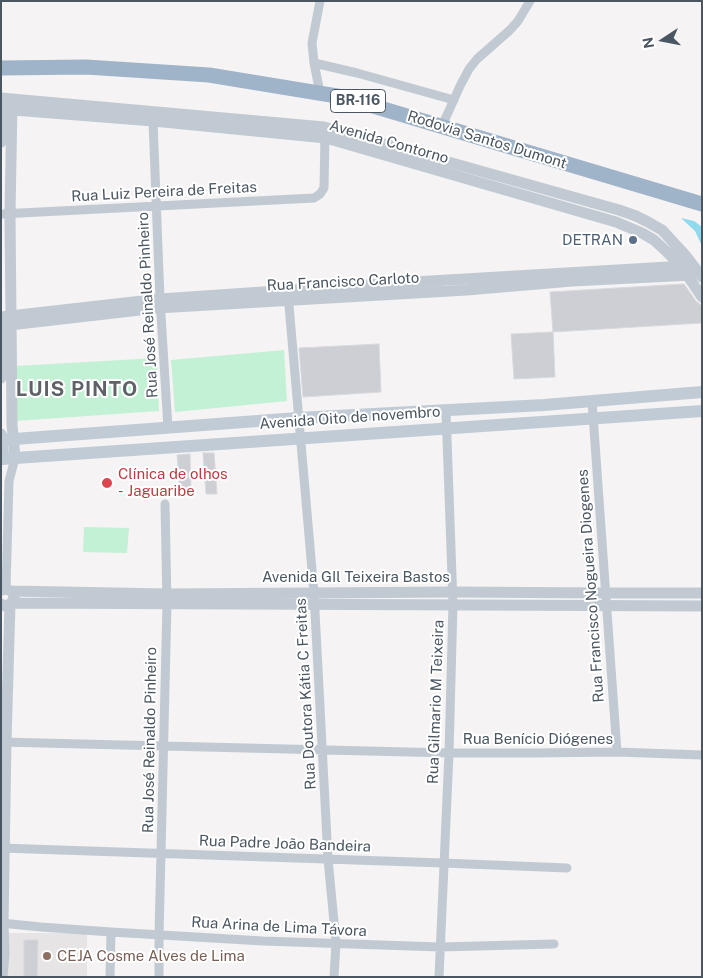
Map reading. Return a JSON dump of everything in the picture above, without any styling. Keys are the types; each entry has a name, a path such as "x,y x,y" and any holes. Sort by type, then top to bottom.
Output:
{"highway":[{"name":"Rodovia Santos Dumont","path":"1,68 86,67 209,75 343,97 702,204"}],"main road":[{"name":"Avenida Oito de novembro","path":"4,438 298,418 544,405 702,392"},
{"path":"544,405 545,422"},
{"name":"Avenida Oito de novembro","path":"6,459 702,411"},
{"path":"389,414 391,432"},
{"path":"184,426 187,446"}],"street":[{"path":"320,1 312,43 320,93"},
{"path":"442,126 469,69 477,59 510,30 530,1"},
{"path":"314,63 454,100"},
{"path":"1,142 5,104"},
{"path":"2,977 4,954 2,923 4,742 8,604 14,595 6,590 9,481 4,438 5,104"},
{"name":"Avenida Contorno","path":"5,104 153,121 325,133 616,222 654,240 692,272"},
{"name":"Avenida Contorno","path":"5,104 325,133 619,210 648,222 662,230 671,239 692,272 702,297"},
{"name":"Rua José Reinaldo Pinheiro","path":"153,121 160,304 168,428"},
{"name":"Rua Luiz Pereira de Freitas","path":"6,214 314,198 324,188 325,133"},
{"path":"616,222 619,210"},
{"name":"Rua Francisco Carloto","path":"5,322 160,304 510,281 692,272"},
{"name":"Rua Doutora Kátia C Freitas","path":"288,296 314,598 328,859 336,943 334,977"},
{"path":"1,378 5,322"},
{"name":"Rua Francisco Nogueira Diogenes","path":"592,401 617,752"},
{"name":"Rua Gilmario M Teixeira","path":"439,977 449,753 453,604 446,411"},
{"name":"Rua José Reinaldo Pinheiro","path":"159,977 167,599 165,504"},
{"name":"Avenida GIl Teixeira Bastos","path":"6,590 167,599"},
{"name":"Avenida GIl Teixeira Bastos","path":"314,598 452,592 605,599 702,606"},
{"name":"Avenida GIl Teixeira Bastos","path":"8,604 167,599 314,598 453,604 605,599 702,593"},
{"name":"Rua Benício Diógenes","path":"4,742 449,753 534,754 617,752 702,755"},
{"name":"Rua Padre João Bandeira","path":"3,848 567,868"},
{"name":"Rua Arina de Lima Távora","path":"2,923 159,935 440,947 554,944"},
{"path":"110,977 111,932"}],"shaded area":[{"name":"CEJA Cosme Alves de Lima","path":"7,933 87,933 87,977 7,977"}],"green space":[{"path":"284,350 287,401 175,412 171,360"},
{"path":"157,358 159,411 15,421 16,366"},
{"path":"84,527 129,528 127,553 83,552"}],"water":[{"path":"681,218 694,221 702,227 702,246 695,231"}],"building":[{"path":"684,284 702,306 702,323 553,332 550,292"},
{"path":"553,332 555,377 514,379 511,334"},
{"path":"379,344 381,392 303,397 299,348"},
{"path":"203,453 214,453 217,494 206,494"},
{"path":"190,454 191,490 180,492 177,455"},
{"path":"24,940 38,940 37,977 24,977"}],"place":[{"name":"DETRAN","path":"633,240"},
{"name":"Clínica de olhos - Jaguaribe","path":"107,483"},
{"name":"CEJA Cosme Alves de Lima","path":"47,956"}],"district":[{"name":"LUIS PINTO","path":"77,390"}]}
